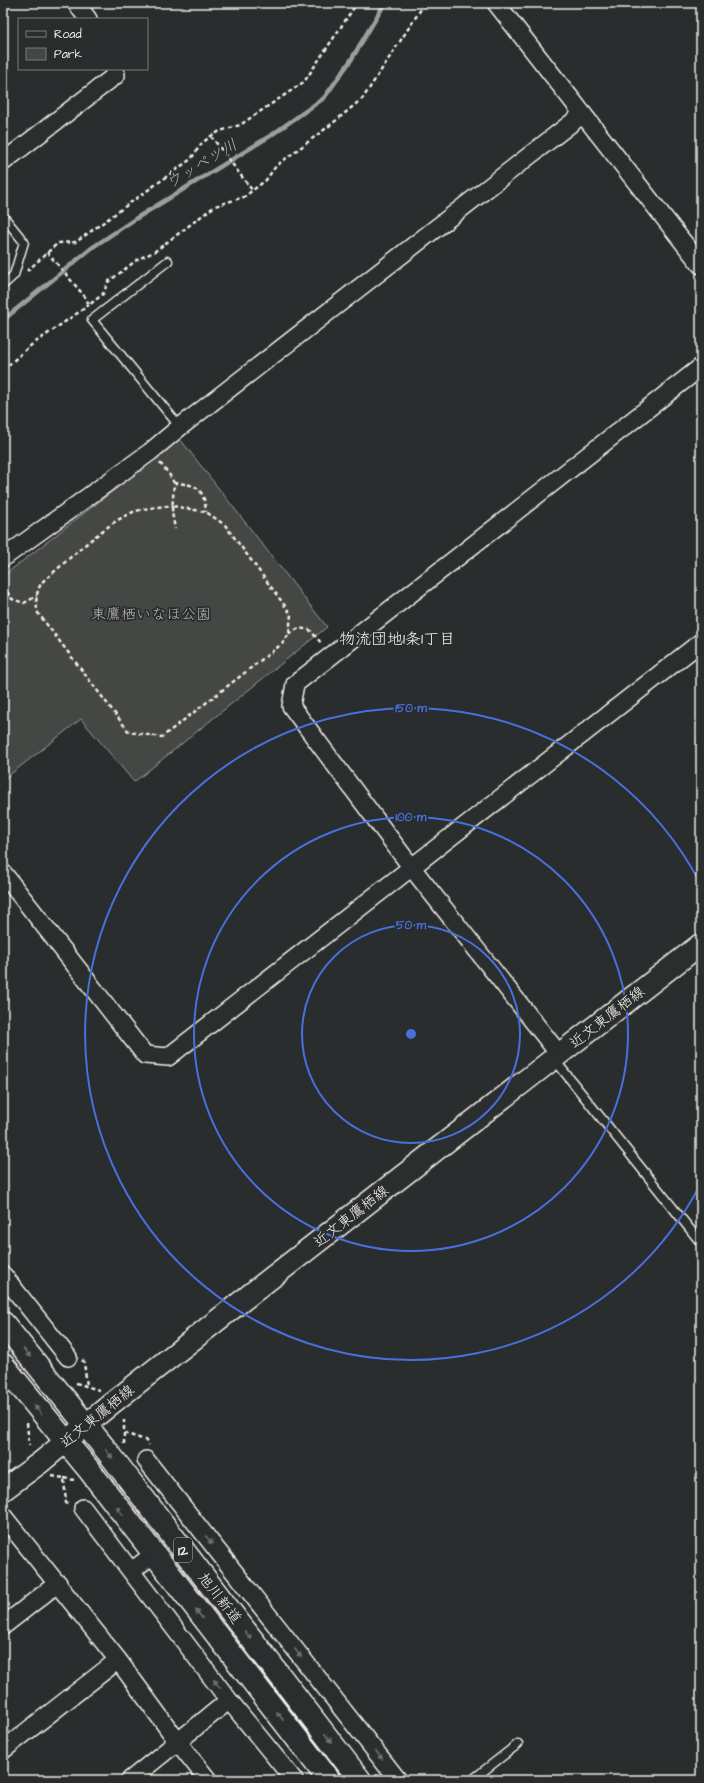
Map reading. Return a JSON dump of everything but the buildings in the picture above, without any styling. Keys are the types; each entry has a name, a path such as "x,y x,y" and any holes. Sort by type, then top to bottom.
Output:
{"highway":[{"name":"旭川新道","path":"3,1323 164,1525 360,1780"},
{"name":"旭川新道","path":"3,1365 330,1780"}],"street":[{"path":"76,3 87,18"},
{"path":"496,3 701,265"},
{"path":"3,162 116,75 115,70"},
{"path":"3,558 150,452 180,427 583,114"},
{"path":"556,1056 412,868 291,706 294,684 701,367"},
{"path":"3,872 145,1055 168,1057 701,642"},
{"name":"近文東鷹栖線","path":"3,1490 41,1462 85,1425 701,944"},
{"path":"3,1275 68,1357"},
{"path":"146,1460 398,1780"},
{"path":"83,1508 228,1699 294,1780"},
{"path":"164,1525 184,1510"},
{"path":"3,1516 118,1660 208,1780"},
{"path":"131,1571 153,1555"},
{"path":"3,1626 58,1583"},
{"path":"3,1750 118,1660"},
{"path":"130,1780 178,1742 228,1699"}],"lane":[{"path":"3,216 24,242 14,275 3,285"},
{"path":"168,261 92,320 180,427"},
{"path":"556,1056 701,1243"},
{"path":"472,1780 518,1744"}],"path":[{"path":"26,273 58,243 76,242 191,160 201,144 211,136 220,131 240,125 304,82 357,3"},
{"path":"3,370 30,346 103,294 108,282 138,260 154,252 215,206 244,197 266,180 276,166 363,98 425,3"},
{"path":"211,136 252,190"},
{"path":"47,252 86,298 89,305"},
{"path":"3,300 8,294"},
{"path":"150,452 169,474 174,483 173,506 175,529"},
{"path":"174,483 188,484 198,489 204,498 206,512"},
{"path":"173,506 206,512 225,525 291,614 289,634 283,644 162,737 129,732 38,613 36,604 38,590 42,582 114,522 135,512 157,507 173,506"},
{"path":"3,586 12,599 24,603 37,596"},
{"path":"289,634 298,628 310,630 332,655"},
{"path":"76,1383 99,1390"},
{"path":"27,1419 29,1445"},
{"path":"124,1420 124,1446"},
{"path":"52,1476 76,1481"},
{"path":"64,1478 66,1503"}],"green space":[{"name":"東鷹栖いなほ公園","path":"180,439 327,627 134,782 81,719 3,780 3,576"}],"waterway":[{"name":"ウッペツ川","path":"3,320 93,247 135,219 270,136 324,98 351,60 385,3"}],"district":[{"name":"物流団地1条1丁目","path":"397,638"}]}
